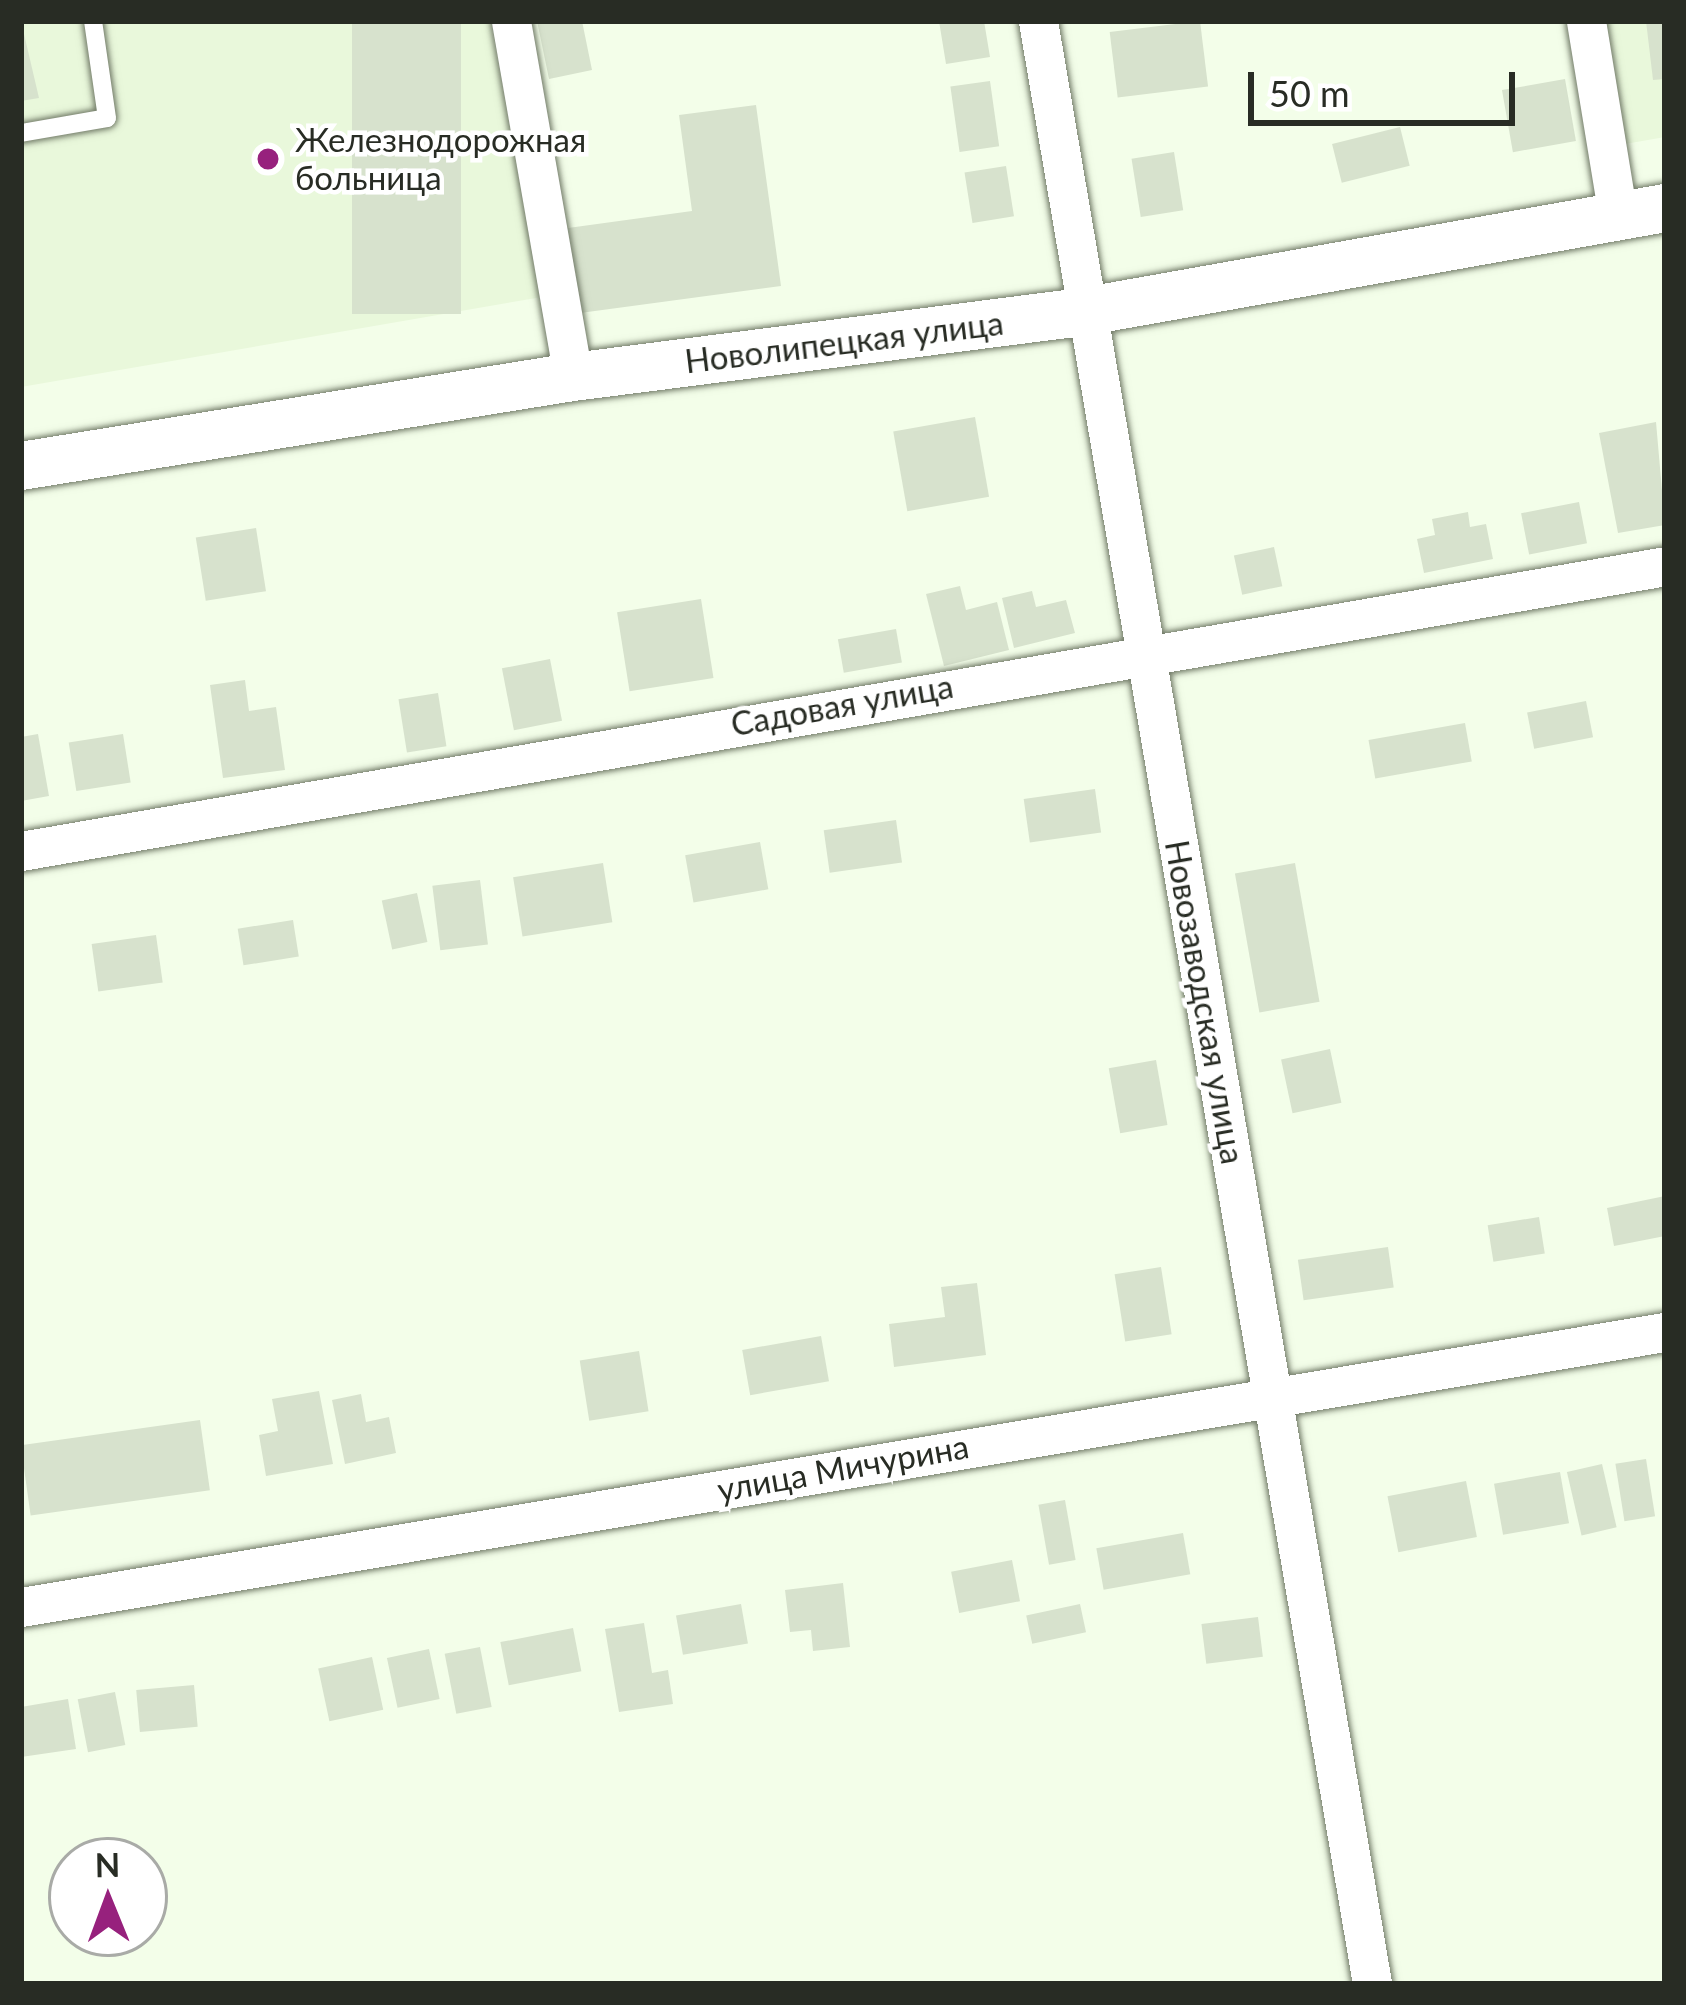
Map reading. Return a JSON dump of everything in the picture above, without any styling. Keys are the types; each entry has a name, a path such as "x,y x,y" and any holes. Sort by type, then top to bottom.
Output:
{"street":[{"path":"512,21 572,377"},
{"name":"Новозаводская улица","path":"1038,21 1082,312 1275,1395 1372,1984"},
{"path":"1586,21 1618,216"},
{"name":"Новолипецкая улица","path":"21,466 572,377 1082,312 1665,208"},
{"name":"Садовая улица","path":"21,851 1142,652 1665,566"},
{"name":"улица Мичурина","path":"21,1607 1665,1332"}],"lane":[{"path":"21,133 107,118 94,21"}],"shaded area":[{"name":"Железнодорожная больница","path":"21,21 490,21 542,297 21,387"},
{"path":"1588,21 1665,21 1665,137 1608,147"}],"building":[{"path":"21,21 39,98 21,101"},
{"path":"352,21 461,21 461,314 352,314"},
{"path":"537,21 582,21 592,70 549,79"},
{"path":"939,21 984,21 990,57 946,64"},
{"path":"1200,21 1208,87 1118,98 1110,32"},
{"path":"1646,21 1665,21 1665,79 1653,80"},
{"path":"1565,79 1576,141 1513,152 1502,90"},
{"path":"990,81 999,146 960,152 950,87"},
{"path":"756,105 781,286 580,313 568,228 692,211 679,115"},
{"path":"1400,127 1410,166 1342,183 1332,144"},
{"path":"1174,152 1183,210 1141,217 1132,159"},
{"path":"1006,166 1014,216 972,223 965,173"},
{"path":"975,417 989,497 907,511 893,431"},
{"path":"1656,422 1665,525 1618,533 1599,433"},
{"path":"1579,502 1587,543 1529,554 1521,513"},
{"path":"1468,512 1470,527 1486,524 1493,559 1424,573 1417,539 1435,535 1432,519"},
{"path":"256,528 266,591 206,601 196,538"},
{"path":"1274,547 1282,586 1242,595 1234,556"},
{"path":"960,586 966,610 997,602 1009,650 944,666 926,594"},
{"path":"1032,591 1036,607 1066,600 1075,633 1014,648 1002,598"},
{"path":"701,599 714,678 630,691 617,612"},
{"path":"896,629 902,662 844,673 838,639"},
{"path":"550,659 562,721 514,730 502,668"},
{"path":"245,680 249,711 276,707 285,770 223,778 210,685"},
{"path":"438,693 446,746 407,753 398,699"},
{"path":"1586,701 1593,737 1534,749 1527,712"},
{"path":"1465,723 1472,761 1375,778 1368,740"},
{"path":"38,734 49,796 21,801 21,737"},
{"path":"123,734 131,782 76,791 69,743"},
{"path":"1095,789 1101,833 1030,843 1024,799"},
{"path":"896,820 902,863 830,873 824,830"},
{"path":"760,842 768,889 693,902 685,855"},
{"path":"603,863 612,922 523,936 513,877"},
{"path":"1295,863 1319,1002 1259,1012 1235,874"},
{"path":"480,880 488,945 440,950 432,886"},
{"path":"417,893 427,942 392,949 382,900"},
{"path":"293,920 299,957 243,965 238,929"},
{"path":"156,935 163,983 98,992 92,944"},
{"path":"1330,1049 1341,1103 1293,1113 1281,1059"},
{"path":"1156,1060 1167,1125 1120,1133 1109,1068"},
{"path":"1665,1196 1665,1236 1614,1246 1607,1208"},
{"path":"1539,1217 1545,1254 1493,1262 1488,1225"},
{"path":"1388,1247 1394,1288 1304,1300 1298,1260"},
{"path":"1161,1267 1172,1334 1125,1342 1115,1274"},
{"path":"977,1283 986,1355 894,1367 889,1324 945,1317 941,1287"},
{"path":"821,1336 829,1381 750,1395 742,1350"},
{"path":"639,1351 649,1411 589,1421 580,1360"},
{"path":"319,1391 333,1464 266,1476 259,1435 278,1431 272,1399"},
{"path":"361,1394 366,1422 389,1417 396,1453 345,1464 332,1400"},
{"path":"200,1420 210,1490 31,1515 21,1445"},
{"path":"1646,1459 1655,1516 1624,1521 1615,1464"},
{"path":"1602,1464 1617,1527 1582,1535 1567,1472"},
{"path":"1560,1472 1569,1523 1503,1535 1494,1484"},
{"path":"1466,1481 1477,1537 1398,1552 1387,1496"},
{"path":"1065,1500 1076,1560 1049,1565 1038,1505"},
{"path":"1183,1533 1190,1574 1104,1590 1096,1548"},
{"path":"1012,1560 1020,1601 959,1613 951,1572"},
{"path":"843,1583 850,1647 813,1651 811,1630 790,1632 785,1590"},
{"path":"741,1604 748,1643 683,1655 676,1615"},
{"path":"1080,1604 1086,1632 1032,1644 1026,1615"},
{"path":"1258,1617 1263,1657 1206,1664 1201,1624"},
{"path":"644,1623 652,1673 668,1670 673,1704 619,1712 605,1629"},
{"path":"573,1628 581,1671 509,1685 500,1642"},
{"path":"480,1647 492,1707 456,1714 445,1654"},
{"path":"429,1649 440,1699 398,1708 387,1658"},
{"path":"372,1657 383,1710 329,1721 318,1668"},
{"path":"194,1685 198,1727 140,1732 136,1690"},
{"path":"115,1692 125,1745 88,1752 78,1699"},
{"path":"68,1699 76,1749 21,1757 21,1707"}],"place":[{"name":"Железнодорожная больница","path":"268,159"}]}
